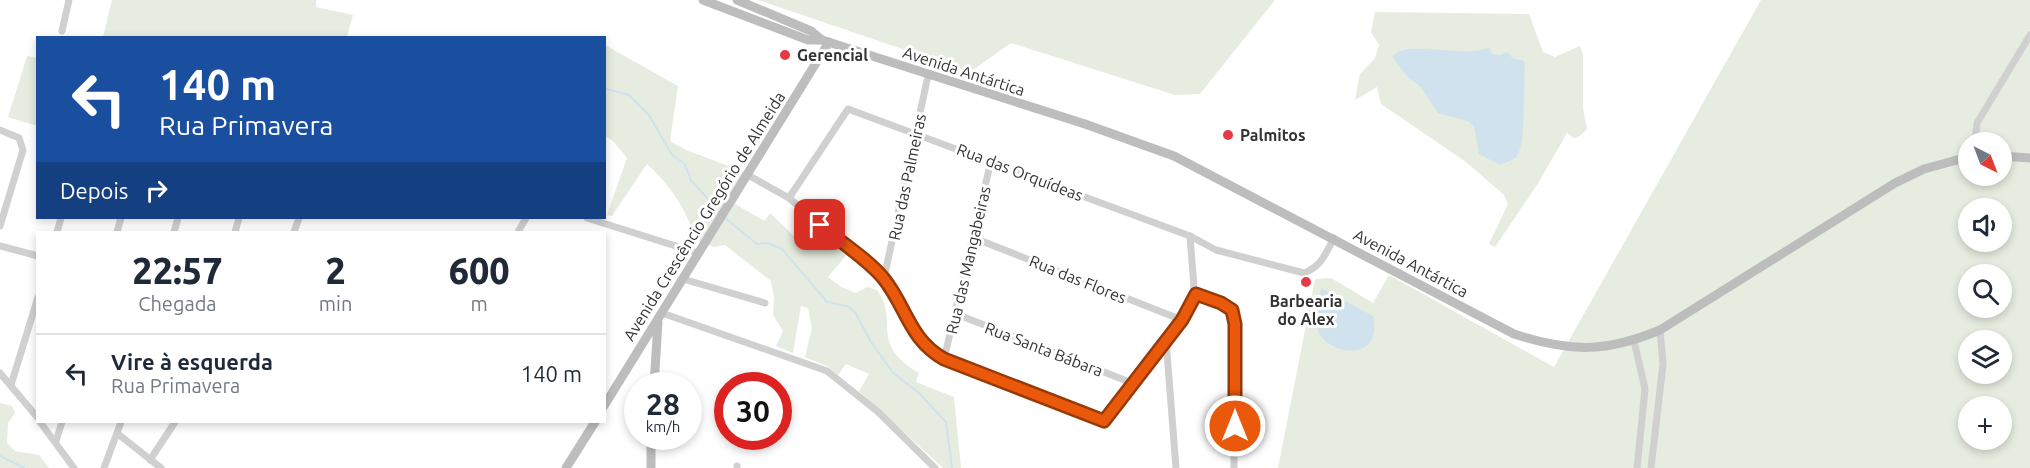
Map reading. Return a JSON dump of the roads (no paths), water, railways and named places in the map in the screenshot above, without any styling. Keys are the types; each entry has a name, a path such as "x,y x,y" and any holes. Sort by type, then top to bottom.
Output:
{"main road":[{"name":"Avenida Antártica","path":"703,0 808,40 826,41"},
{"name":"Avenida Antártica","path":"737,0 811,31 826,41 1165,152 1334,238 1514,334 1541,343 1582,349 1605,348 1634,341 1660,330 1895,183 1924,169 1958,160"},
{"name":"Avenida Crescêncio Gregório de Almeida","path":"606,403 826,41"},
{"path":"2012,157 2030,158"},
{"path":"655,372 660,316"},
{"path":"566,468 594,423"},
{"path":"651,450 651,468"}],"street":[{"path":"62,31 69,0"},
{"path":"1976,132 1977,123 2030,35"},
{"name":"Rua das Palmeiras","path":"884,278 928,76"},
{"name":"Rua das Orquídeas","path":"789,198 848,109 1190,236 1216,250 1304,273 1314,270 1322,262 1334,238"},
{"path":"0,130 19,138 23,150 0,226"},
{"name":"Rua das Mangabeiras","path":"944,359 991,161"},
{"path":"746,174 789,198 884,278 918,338 928,350 944,359 1104,421 1182,320 1196,294 1190,236"},
{"path":"590,219 698,253"},
{"name":"Rua das Flores","path":"974,238 1182,320"},
{"path":"0,246 36,255"},
{"path":"683,279 765,303"},
{"path":"1196,294 1221,303 1232,310 1235,324 1234,468"},
{"path":"11,386 36,304"},
{"name":"Rua Santa Bábara","path":"956,314 1132,383"},
{"path":"660,316 827,371 877,411 935,468"},
{"path":"1651,468 1663,364 1660,330"},
{"path":"1166,340 1176,468"},
{"path":"1634,341 1645,388 1637,468"},
{"path":"0,373 36,416"},
{"path":"41,423 74,468"},
{"path":"56,441 62,423"},
{"path":"104,468 121,423"},
{"path":"150,460 174,423"},
{"path":"118,434 161,468"}],"water":[{"path":"1489,47 1492,54 1500,55 1508,52 1512,58 1524,61 1525,65 1520,150 1516,157 1500,165 1479,154 1474,126 1468,121 1438,113 1421,87 1406,75 1393,57 1409,49 1467,51"},
{"path":"1321,288 1373,316 1374,332 1369,343 1361,349 1350,351 1328,343 1320,335 1317,321"}],"waterway":[{"path":"606,89 629,95 649,115 672,155 684,163 691,180 721,214"},
{"path":"725,218 757,244 768,243 782,249 827,302 847,306 855,312 871,342 893,373 918,392 946,422 952,468"},
{"path":"0,456 24,468"}],"place":[{"name":"Gerencial","path":"785,55"},
{"name":"Palmitos","path":"1228,135"},
{"name":"Barbearia do Alex","path":"1306,282"}]}
